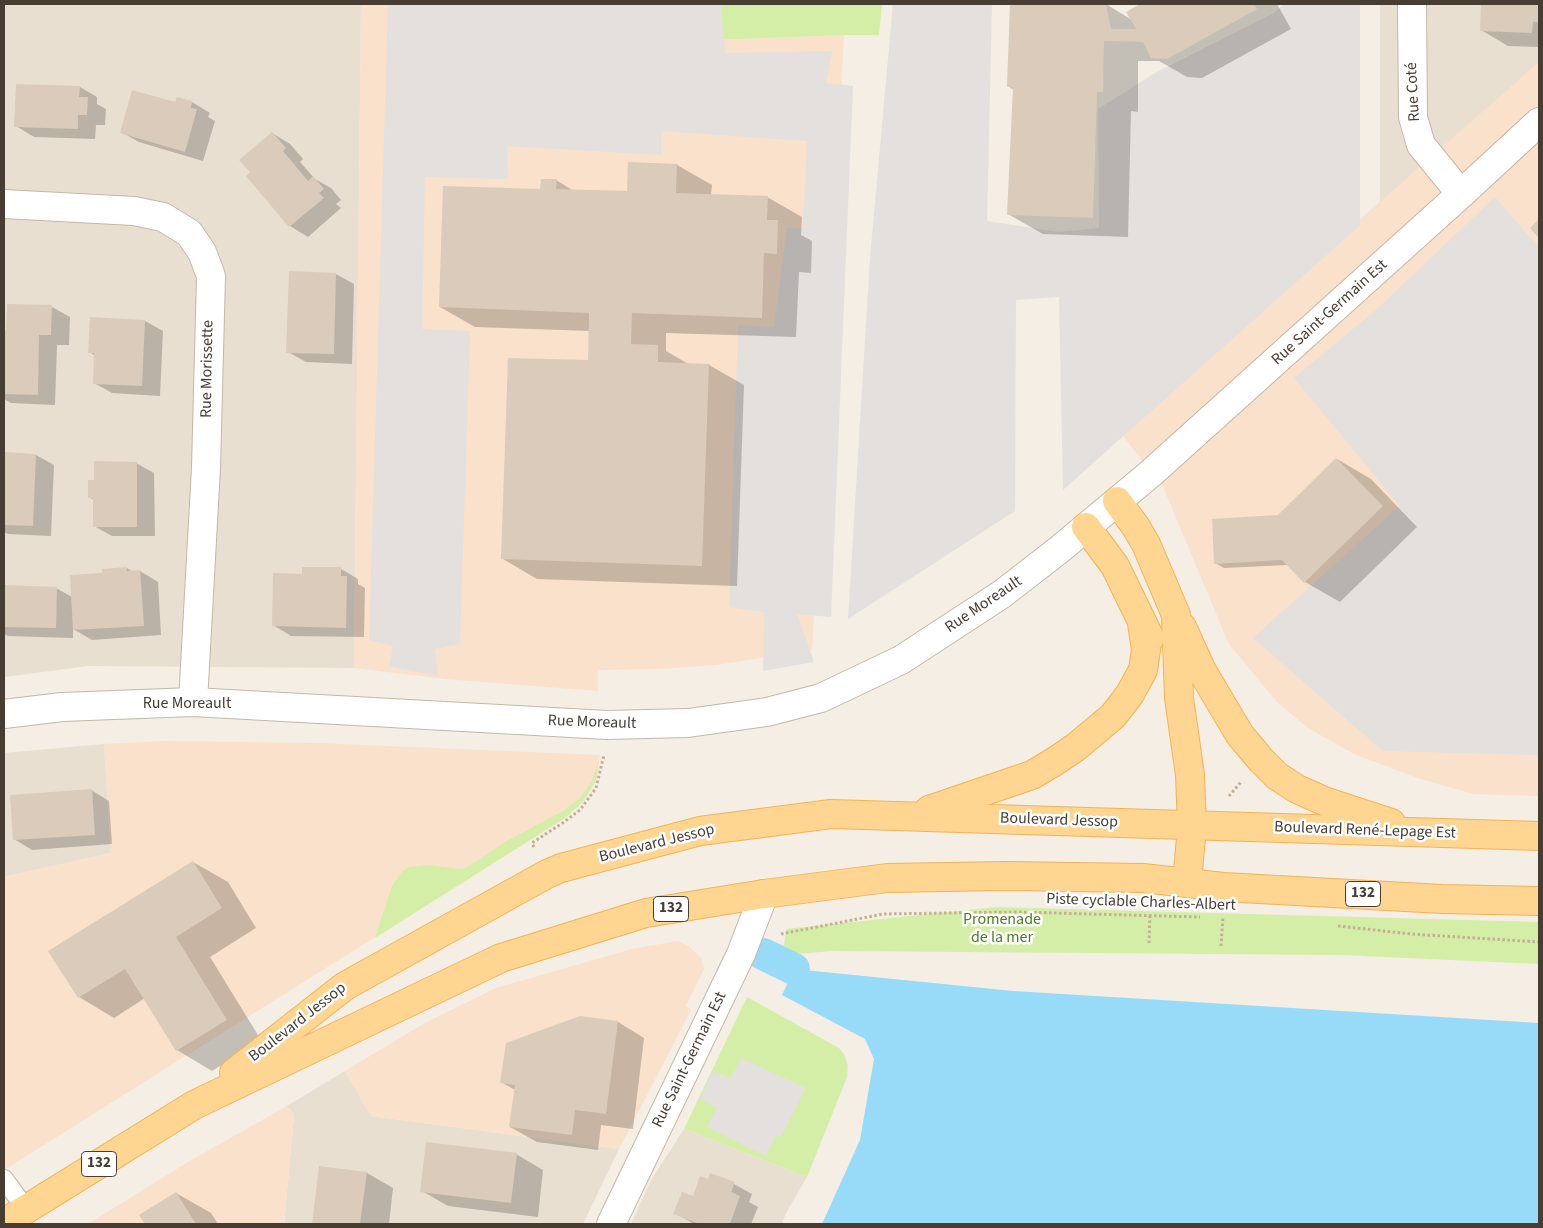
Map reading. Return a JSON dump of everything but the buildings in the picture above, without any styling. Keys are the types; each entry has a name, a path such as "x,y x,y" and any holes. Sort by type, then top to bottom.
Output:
{"main road":[{"path":"1117,501 1146,544 1202,671 1240,736 1261,760 1277,776 1297,789 1324,801 1424,833"},
{"path":"1086,527 1115,566 1179,698"},
{"path":"1176,615 1179,698 1190,775 1192,826 1187,883"},
{"path":"913,816 1032,775 1061,757 1113,716 1130,694 1143,670 1146,650 1142,623"},
{"name":"Boulevard Jessop","path":"194,1105 344,986 561,868 700,831 831,814 1192,826"},
{"name":"Boulevard René-Lepage Est","path":"1192,826 1539,836"},
{"name":"Boulevard Jessop","path":"15,1216 194,1105 501,958 646,913 764,894 887,878 1055,876 1143,878 1187,883"},
{"name":"132","path":"1187,883 1223,887 1422,898 1539,901"}],"street":[{"name":"Rue Coté","path":"1412,4 1413,117 1421,145 1461,194"},
{"name":"Rue Saint-Germain Est","path":"1117,501 1150,474 1539,122"},
{"name":"Rue Morissette","path":"4,204 134,211 163,217 190,233 202,252 210,276 206,468 193,702"},
{"name":"Rue Moreault","path":"4,714 62,707 193,702 607,725 688,723 767,712 821,698 901,660 1002,594 1117,501"},
{"name":"Rue Saint-Germain Est","path":"611,1224 741,954 764,894"}],"lane":[{"path":"4,1179 15,1216"}],"path":[{"path":"547,874 532,843 580,810 596,788 604,763 607,725"},
{"name":"Piste cyclable Charles-Albert","path":"744,942 884,914 1018,912 1204,917"},
{"path":"1150,915 1150,943"},
{"name":"Piste cyclable Charles-Albert","path":"1214,917 1232,918"},
{"path":"1221,946 1223,918"},
{"path":"1334,925 1411,934 1539,942"}],"shaded area":[{"path":"4,4 361,4 354,668 88,666 4,677"},
{"path":"361,4 715,4 714,40 844,35 812,650 716,665 658,669 598,670 598,691 445,679 354,668"},
{"path":"388,4 721,4 725,53 832,51 826,83 853,86 831,617 797,614 814,662 763,671 764,612 729,607 738,325 774,327 787,228 803,228 807,141 661,131 661,155 507,146 508,179 425,177 422,329 470,331 460,644 435,649 438,676 389,666 393,646 369,640"},
{"path":"893,4 992,4 987,221 1058,232 1099,228 1098,109 1155,73 1274,13 1284,4 1360,4 1360,225 1063,490 1059,297 1016,300 1015,511 848,619 870,258"},
{"path":"1380,4 1539,4 1539,63 1380,207"},
{"path":"1539,62 1539,796 1473,794 1418,778 1354,754 1308,728 1277,702 1229,644 1163,487 1119,431"},
{"path":"1495,197 1539,248 1539,755 1383,751 1253,638 1400,506 1294,378 1376,310"},
{"path":"163,741 317,743 600,755 596,781 582,803 565,818 4,1170 4,877 111,853 104,744"},
{"path":"104,744 111,853 4,877 4,753"},
{"path":"678,941 689,946 701,958 704,969 686,1006 691,1010 619,1149 371,1116 345,1071 425,1023 496,988 632,949"},
{"path":"741,1058 806,1088 781,1137 776,1135 766,1156 707,1127 717,1108 700,1099 713,1071 731,1078"},
{"path":"345,1071 371,1116 619,1149 583,1224 284,1224 294,1115 287,1106"},
{"path":"287,1106 294,1115 284,1224 88,1224 188,1162"},
{"path":"684,1129 807,1177 786,1213 782,1224 631,1224 651,1180"}],"green space":[{"path":"715,4 882,4 879,35 714,40"},
{"path":"599,761 596,781 582,803 565,818 375,938 392,886 402,872 409,867 426,865 462,869 479,860 503,843 563,811 579,799 592,781"},
{"name":"Promenade de la mer","path":"996,907 1539,922 1539,964 1341,955 833,951 783,955 786,929"},
{"path":"747,997 839,1048 844,1054 848,1066 847,1077 807,1177 684,1129"}],"water":[{"path":"794,969 1013,991 1539,1023 1539,1224 822,1224 860,1140 874,1059 865,1039 782,995"}],"waterway":[{"path":"763,954 794,969"}]}
